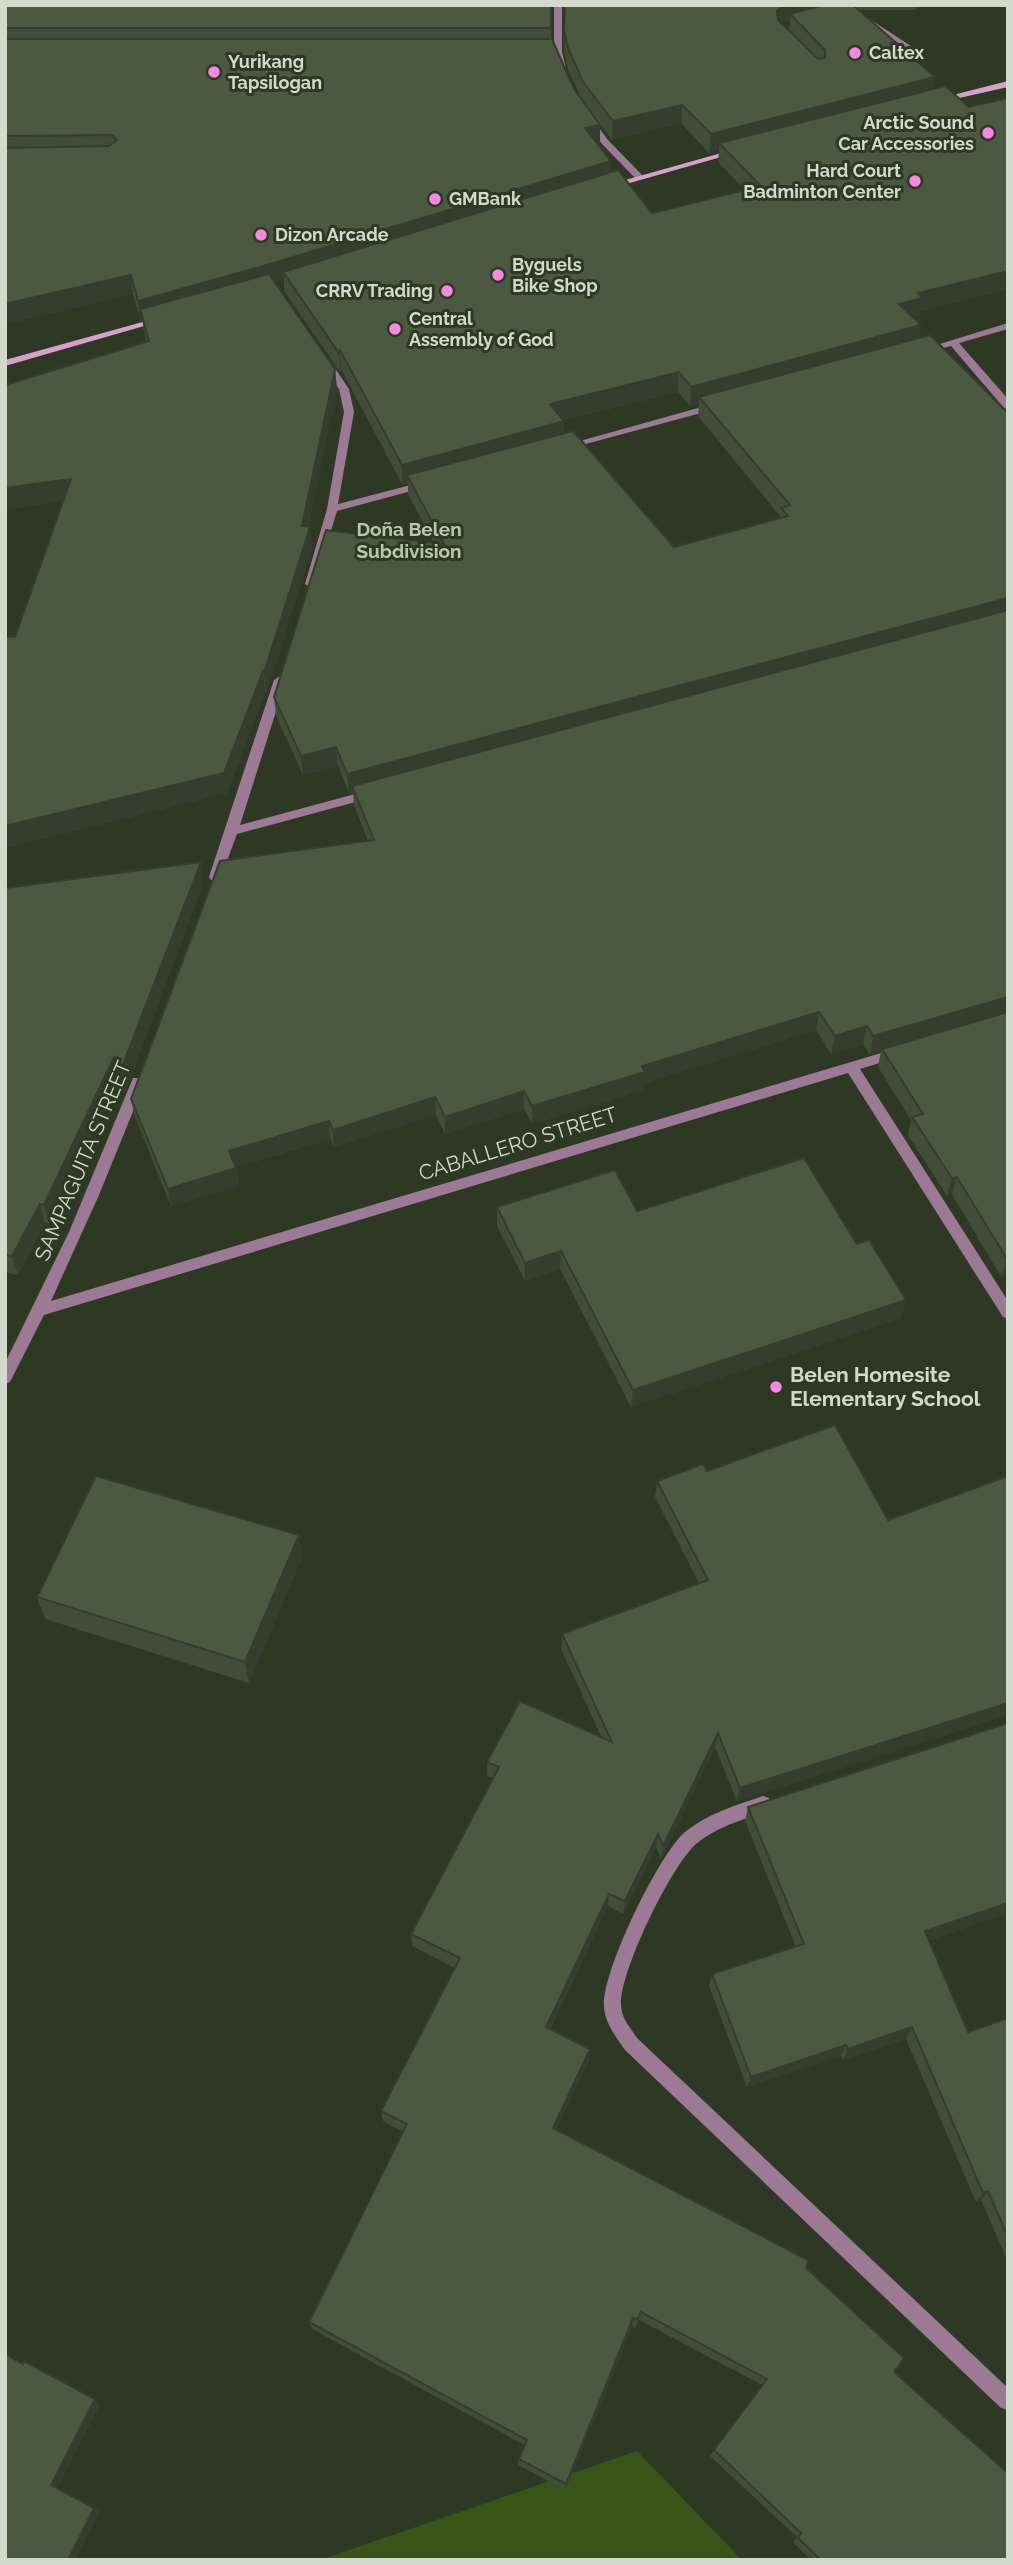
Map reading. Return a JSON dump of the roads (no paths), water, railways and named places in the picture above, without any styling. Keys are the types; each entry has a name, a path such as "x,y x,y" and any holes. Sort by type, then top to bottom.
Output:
{"main road":[{"path":"925,103 1008,85"},
{"path":"600,189 742,150"},
{"path":"5,363 167,318"}],"street":[{"path":"558,5 558,52 564,78"},
{"path":"844,12 863,17 910,48"},
{"path":"544,52 558,52"},
{"path":"582,111 605,142 639,177"},
{"path":"912,353 1008,326"},
{"path":"953,342 1008,406"},
{"path":"306,597 332,509 349,412 344,389 315,347"},
{"path":"561,448 723,404"},
{"path":"332,509 440,480"},
{"path":"209,893 232,831 286,662"},
{"path":"232,831 379,792"},
{"name":"CABALLERO STREET","path":"41,1310 917,1047"},
{"name":"SAMPAGUITA STREET","path":"5,1378 41,1310 116,1141 144,1066"},
{"path":"852,1066 1008,1313"},
{"path":"773,1800 734,1813 701,1830 681,1846 664,1874 615,1982 612,2007 617,2024 631,2044 1008,2402"}],"place":[{"name":"Caltex","path":"855,53"},
{"name":"Yurikang Tapsilogan","path":"214,72"},
{"name":"Arctic Sound Car Accessories","path":"988,133"},
{"name":"Hard Court Badminton Center","path":"915,181"},
{"name":"GMBank","path":"435,199"},
{"name":"Dizon Arcade","path":"261,235"},
{"name":"Byguels Bike Shop","path":"498,275"},
{"name":"CRRV Trading","path":"447,291"},
{"name":"Central Assembly of God","path":"395,329"},
{"name":"Belen Homesite Elementary School","path":"776,1387"}],"district":[{"name":"Doña Belen Subdivision","path":"409,540"}]}
